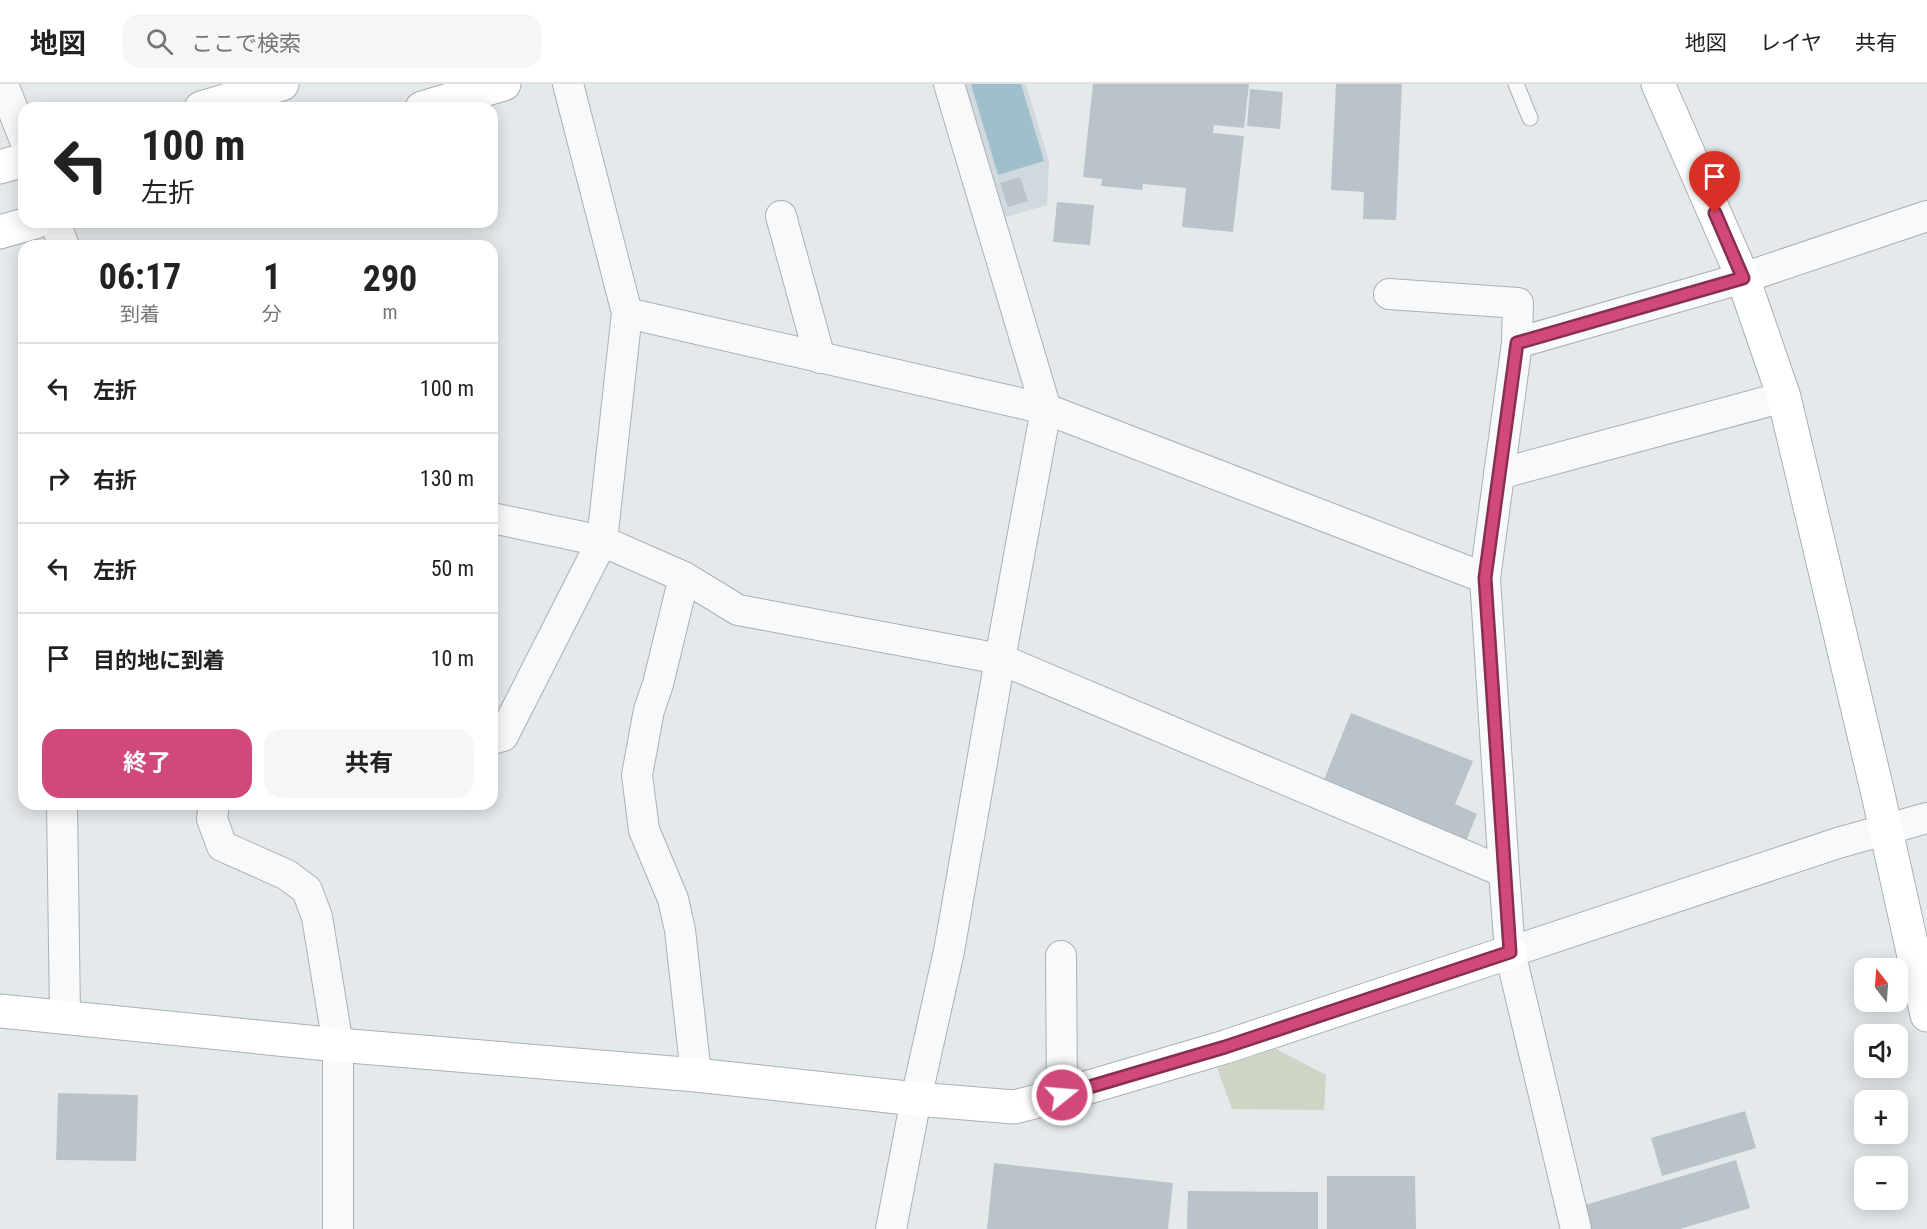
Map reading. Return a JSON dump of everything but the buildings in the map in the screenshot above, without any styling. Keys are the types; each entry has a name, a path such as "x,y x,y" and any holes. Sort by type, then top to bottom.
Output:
{"street":[{"path":"3,84 18,123"},
{"path":"221,102 282,84"},
{"path":"442,102 504,84"},
{"path":"498,737 503,736 602,541 627,314 568,84"},
{"path":"891,1229 916,1099 950,951 1046,409 949,84"},
{"path":"1658,84 1743,278 1784,397 1887,831 1927,1016"},
{"path":"0,167 18,162"},
{"path":"781,216 820,358"},
{"path":"1517,343 1743,278 1927,216"},
{"path":"0,232 18,227"},
{"path":"1389,294 1518,303 1517,343 1485,578 1510,952 1576,1229"},
{"path":"627,314 1046,409 1485,578"},
{"path":"1499,474 1784,397"},
{"path":"498,519 602,541 684,577 738,610 1000,659 1504,872"},
{"path":"684,577 658,684 649,711 637,775 644,830 673,899 680,930 696,1075"},
{"path":"62,810 65,1017"},
{"path":"213,810 212,819 222,846 287,874 307,890 317,917 338,1045 338,1229"},
{"path":"0,1011 338,1045 696,1075 916,1099 1014,1107 1225,1047 1838,843 1927,818"},
{"path":"1061,956 1062,1095"}],"lane":[{"path":"1516,84 1530,118"}],"shaded area":[{"path":"961,84 1026,84 1049,161 1047,205 1002,218"}],"green space":[{"path":"1276,1049 1326,1075 1324,1110 1232,1109 1217,1068"}],"water":[{"path":"971,84 1021,84 1044,161 998,175"}],"route":[{"path":"1062,1095 1225,1047 1510,952 1485,578 1517,343 1743,278 1715,213"}]}
